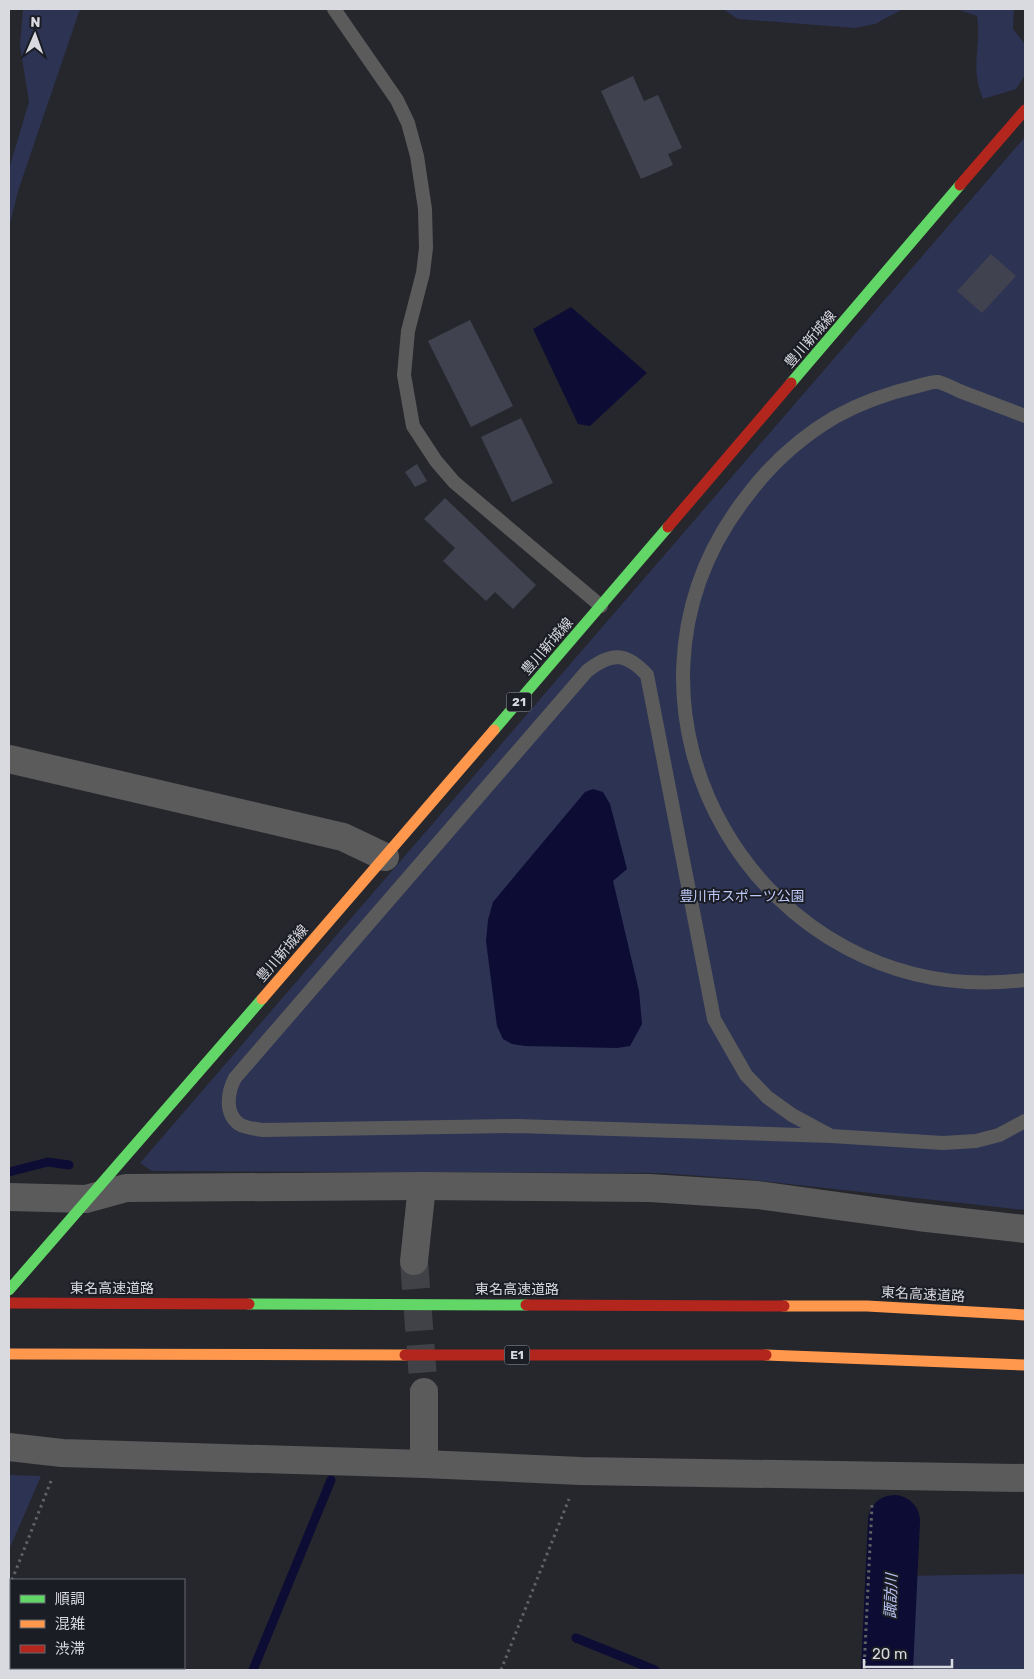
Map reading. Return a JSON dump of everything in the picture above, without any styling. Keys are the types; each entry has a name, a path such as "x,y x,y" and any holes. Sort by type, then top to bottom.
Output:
{"main road":[{"name":"豊川新城線","path":"9,1290 602,606 1025,110"},
{"name":"東名高速道路","path":"9,1303 857,1306 1025,1315"},
{"name":"E1","path":"9,1354 799,1354 1025,1365"},
{"path":"111,1366 233,1355"}],"street":[{"path":"9,760 343,837 385,857"},
{"path":"414,1261 422,1186"},
{"path":"9,1197 86,1199 126,1188 422,1186 650,1188 757,1195 918,1217 1025,1229"},
{"path":"424,1392 424,1464"},
{"path":"9,1448 62,1453 424,1464 580,1471 1025,1478"}],"lane":[{"path":"334,9 397,100 408,123 422,181 426,209 423,273 405,352 404,375 414,426 436,461 454,482 602,606"},
{"path":"1025,416 936,382 868,400 827,422 806,436 767,470 732,516 718,538 705,566 690,618 683,672 687,727 698,773 708,801 735,848 770,890 814,929 866,958 893,968 945,980 976,983 1025,980"},
{"path":"831,1136 792,1115 767,1097 746,1075 714,1019 647,675 638,665 626,658 613,656 600,660 587,671 241,1070 229,1089 229,1104 232,1114 239,1124 263,1130 518,1126 831,1136 943,1143 976,1141 999,1134 1025,1121"}],"path":[{"path":"12,1579 62,1453"},
{"path":"501,1670 580,1471"},
{"path":"864,1670 874,1477"}],"green space":[{"path":"23,9 80,9 18,191 10,223 9,244 9,169 29,102 20,46"},
{"path":"723,9 903,9 875,24 855,28 738,19"},
{"path":"957,9 1014,9 1013,29 1025,44 1025,75 1016,89 983,99 976,66 977,16"},
{"name":"豊川市スポーツ公園","path":"1025,137 1025,1210 744,1179 659,1173 152,1171 140,1163"},
{"path":"9,1475 41,1476 9,1550"},
{"path":"1025,1574 1025,1670 897,1670 900,1576"}],"shaded area":[{"path":"571,307 647,373 590,426 578,424 533,329"},
{"path":"593,789 603,792 610,804 627,869 613,881 639,991 642,1024 630,1046 617,1048 525,1046 512,1044 503,1039 497,1026 486,941 488,920 493,902 585,792"}],"building":[{"path":"633,76 644,101 658,95 682,148 668,154 673,165 641,179 601,91"},
{"path":"991,254 1016,276 982,313 957,291"},
{"path":"470,320 513,406 471,427 428,341"},
{"path":"521,418 553,483 512,502 481,437"},
{"path":"417,464 427,481 415,487 405,472"},
{"path":"445,498 536,585 513,609 495,592 486,601 443,561 455,548 424,519"}],"waterway":[{"path":"9,1172 48,1162 69,1165"},
{"path":"253,1670 331,1480"},
{"name":"諏訪川","path":"887,1670 894,1521"},
{"path":"576,1638 655,1670"}],"tunnel":[{"path":"414,1261 424,1392"}],"traffic: fast":[{"path":"791,383 960,185"},
{"path":"494,730 668,527"},
{"path":"9,1290 262,999"},
{"path":"249,1304 526,1305"}],"traffic: slow":[{"path":"262,999 494,730"},
{"path":"784,1306 867,1306 1025,1315"},
{"path":"9,1354 405,1355"},
{"path":"766,1355 1025,1365"}],"traffic: jam":[{"path":"960,185 1025,110"},
{"path":"668,527 791,383"},
{"path":"9,1303 249,1304"},
{"path":"526,1305 784,1306"},
{"path":"405,1355 766,1355"}]}
